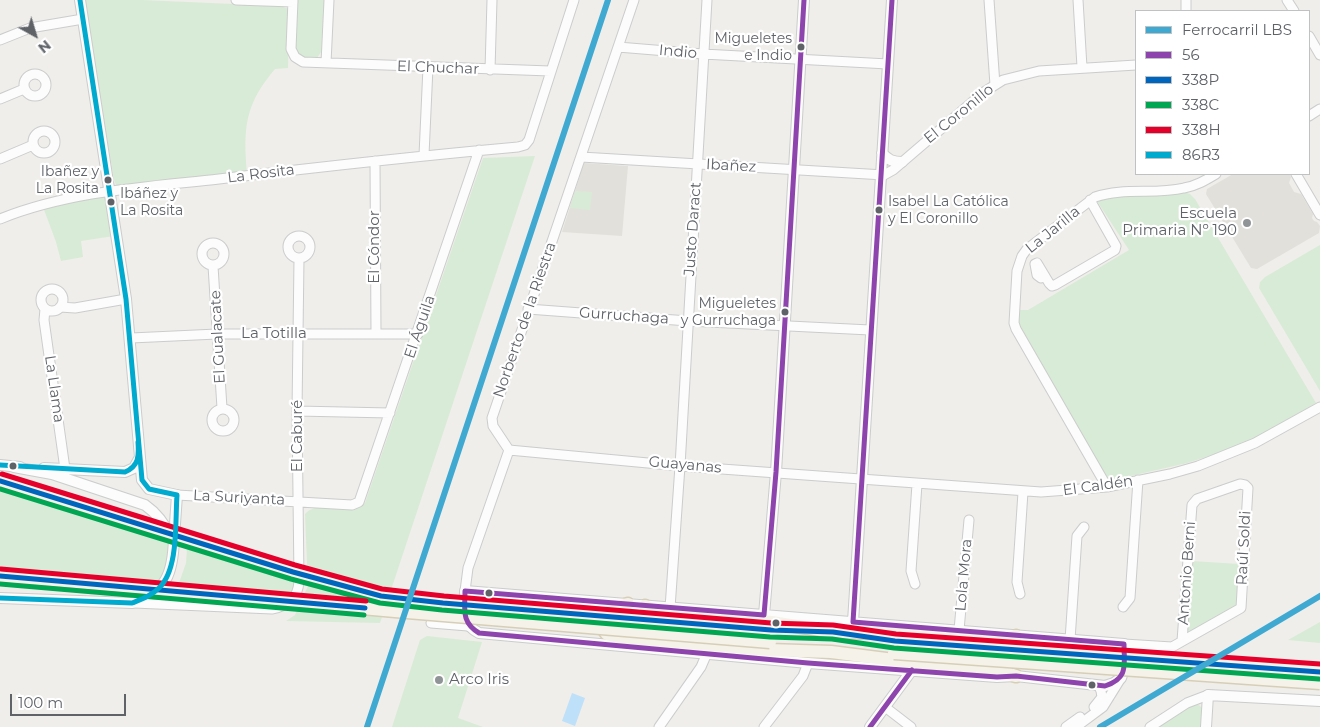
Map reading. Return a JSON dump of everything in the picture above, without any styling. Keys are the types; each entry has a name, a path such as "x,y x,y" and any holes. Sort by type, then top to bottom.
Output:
{"main road":[{"path":"0,481 380,596 771,636 831,652 894,647 1320,672"},
{"path":"0,576 395,611 771,636 833,632 896,633 1002,641 1016,636"},
{"path":"628,604 610,610 604,615 602,626 607,634 618,637 750,648 831,652 1000,670 1016,676"},
{"path":"645,606 657,613 772,622 833,632 894,647 1320,683"}],"street":[{"name":"La Suriyanta","path":"80,0 126,299 131,338 142,480 149,489 176,495 352,506 358,502"},
{"path":"236,0 293,1 292,53 298,60 303,62 326,63 329,0"},
{"path":"490,70 492,0"},
{"path":"550,72 574,0"},
{"name":"Norberto de la Riestra","path":"509,450 493,426 492,418 634,0"},
{"name":"Justo Daract","path":"670,608 707,0"},
{"path":"764,615 776,472 804,0"},
{"path":"853,622 892,0"},
{"path":"989,0 995,85"},
{"path":"1078,0 1082,67"},
{"path":"0,40 30,28 83,19"},
{"path":"1310,38 1320,56"},
{"name":"Indio","path":"618,47 703,54 888,64"},
{"name":"El Chuchar","path":"326,63 550,72"},
{"name":"El Coronillo","path":"881,175 889,173 984,92 995,85 1029,72 1082,67 1135,65"},
{"path":"424,155 428,67"},
{"name":"La Rosita","path":"0,219 45,203 110,191 375,160 518,147 525,145 529,140 550,72"},
{"path":"0,99 24,89"},
{"path":"0,159 33,145"},
{"name":"El Águila","path":"358,502 418,334 479,150"},
{"path":"882,153 887,159 894,162 902,162"},
{"name":"Ibañez","path":"580,156 881,175"},
{"name":"El Cóndor","path":"375,160 376,334"},
{"name":"La Jarilla","path":"1107,487 1018,334 1014,323 1017,271 1022,256 1027,249 1090,200 1107,193 1121,191 1184,188 1199,184 1214,175"},
{"path":"1297,175 1320,215"},
{"path":"1045,277 1052,286 1055,286 1115,250 1116,246 1090,200"},
{"name":"El Caburé","path":"132,603 261,609 283,607 291,603 298,593 297,411 299,259"},
{"name":"El Gualacate","path":"213,266 222,408"},
{"path":"60,307 63,303 62,294 55,288 50,288 42,293 41,303 45,309 52,311 60,307 75,308 126,299"},
{"name":"La Llama","path":"45,309 44,320 65,469"},
{"name":"Gurruchaga","path":"528,309 688,321 870,330"},
{"name":"La Totilla","path":"131,338 217,334 418,334"},
{"name":"El Caldén","path":"861,480 1023,492 1107,487 1198,466 1255,443 1320,407"},
{"path":"297,411 390,412"},
{"path":"468,626 465,619 465,591 468,568 509,450"},
{"name":"Guayanas","path":"509,450 861,480"},
{"path":"0,465 125,472 134,468 139,459"},
{"path":"14,466 52,474 145,505 156,513 165,524 174,546"},
{"path":"1123,607 1130,598 1138,480"},
{"path":"915,584 910,571 917,484"},
{"name":"Raúl Soldi","path":"1182,641 1241,608 1248,488 1240,484 1197,499 1192,505"},
{"path":"1020,594 1017,582 1023,492"},
{"path":"0,598 132,603 146,598 162,586 168,577 173,562 176,495"},
{"name":"Antonio Berni","path":"1182,641 1192,505"},
{"name":"Lola Mora","path":"959,630 969,520"},
{"path":"1070,640 1077,536 1084,527"},
{"path":"465,591 1124,644 1172,647 1182,641"},
{"path":"430,623 468,626 479,633 808,663 997,678 1016,676 1099,686 1114,683 1121,678"},
{"path":"1016,636 1024,641 1030,656 1028,665 1023,672 1016,676"},
{"path":"1076,727 1103,707 1121,678 1124,669 1124,644"},
{"path":"659,727 700,667 707,653"},
{"path":"764,727 802,676 808,663"},
{"path":"870,727 912,670"},
{"path":"1066,727 1100,701 1102,694 1099,686"},
{"path":"1206,727 1208,694"},
{"path":"1150,727 1187,703 1208,694 1320,702"},
{"path":"885,707 912,727"}],"shaded area":[{"path":"584,163 628,166 622,236 562,232"},
{"name":"Escuela Primaria Nº 190","path":"1231,175 1290,175 1289,183 1294,192 1301,194 1313,214 1312,218 1320,226 1319,233 1257,269 1251,268 1206,194 1207,189"}],"green space":[{"path":"86,0 141,0 280,6 289,9 288,68 275,69 257,94 252,105 248,117 245,143 247,173 123,186 116,185 85,6"},
{"path":"297,0 324,0 321,52 317,58 302,58 297,55 295,48"},
{"path":"535,156 380,623 286,621 295,615 308,586 305,514 311,509 318,507 351,509 365,503 483,158"},
{"path":"575,191 592,192 590,210 570,208"},
{"path":"1184,192 1190,194 1195,199 1316,403 1252,440 1222,452 1187,463 1109,481 1019,329 1016,315 1017,310 1028,310 1129,250 1097,201 1102,197"},
{"path":"102,195 106,197 114,236 81,241 83,257 61,261 43,207"},
{"path":"1320,245 1320,391 1259,288 1260,282 1265,277"},
{"path":"0,487 167,538 170,551 169,557 166,569 157,586 0,572"},
{"path":"187,549 294,582 292,593 179,583 186,563"},
{"path":"1192,561 1239,564 1237,605 1188,633"},
{"path":"1320,622 1320,643 1288,640"},
{"name":"Arco Iris","path":"427,636 482,642 458,718 483,727 392,727 420,640"},
{"path":"1196,705 1203,709 1202,727 1158,727 1189,707"}],"water":[{"path":"572,693 585,698 575,726 562,721"}],"rail line":[{"name":"LBS","path":"367,727 608,0"},
{"name":"LBS","path":"1100,727 1320,596"}],"transit line":[{"name":"86R3","path":"0,598 132,603 153,593 165,580 170,569 175,544 177,495 149,489 142,480 126,299 80,0"},
{"name":"56","path":"804,0 776,472 764,615 465,591 465,615 467,620 473,629 479,633 808,663 997,677 1016,676 1105,686 1113,683 1122,675 1124,670 1124,644 853,622 892,0"},
{"name":"86R3","path":"0,465 125,472 136,464 138,442"},
{"name":"338H","path":"2,474 295,565 382,589 444,596 771,623 833,625 896,634 1320,664"},
{"name":"338P","path":"0,481 293,572 381,596 443,603 771,630 833,632 895,641 1320,672"},
{"name":"338C","path":"0,489 291,579 380,603 442,610 770,637 832,639 894,648 1319,679"},
{"name":"338H","path":"1,569 366,601"},
{"name":"338P","path":"0,576 365,608"},
{"name":"338C","path":"0,584 364,615"},
{"name":"56","path":"870,727 912,670"}],"place":[{"name":"Migueletes e Indio","path":"801,47"},
{"name":"Ibañez y La Rosita","path":"108,180"},
{"name":"Ibáñez y La Rosita","path":"111,202"},
{"name":"Isabel La Católica y El Coronillo","path":"879,210"},
{"name":"Escuela Primaria Nº 190","path":"1247,223"},
{"name":"Migueletes y Gurruchaga","path":"785,312"},
{"name":"Arco Iris","path":"439,680"}]}
